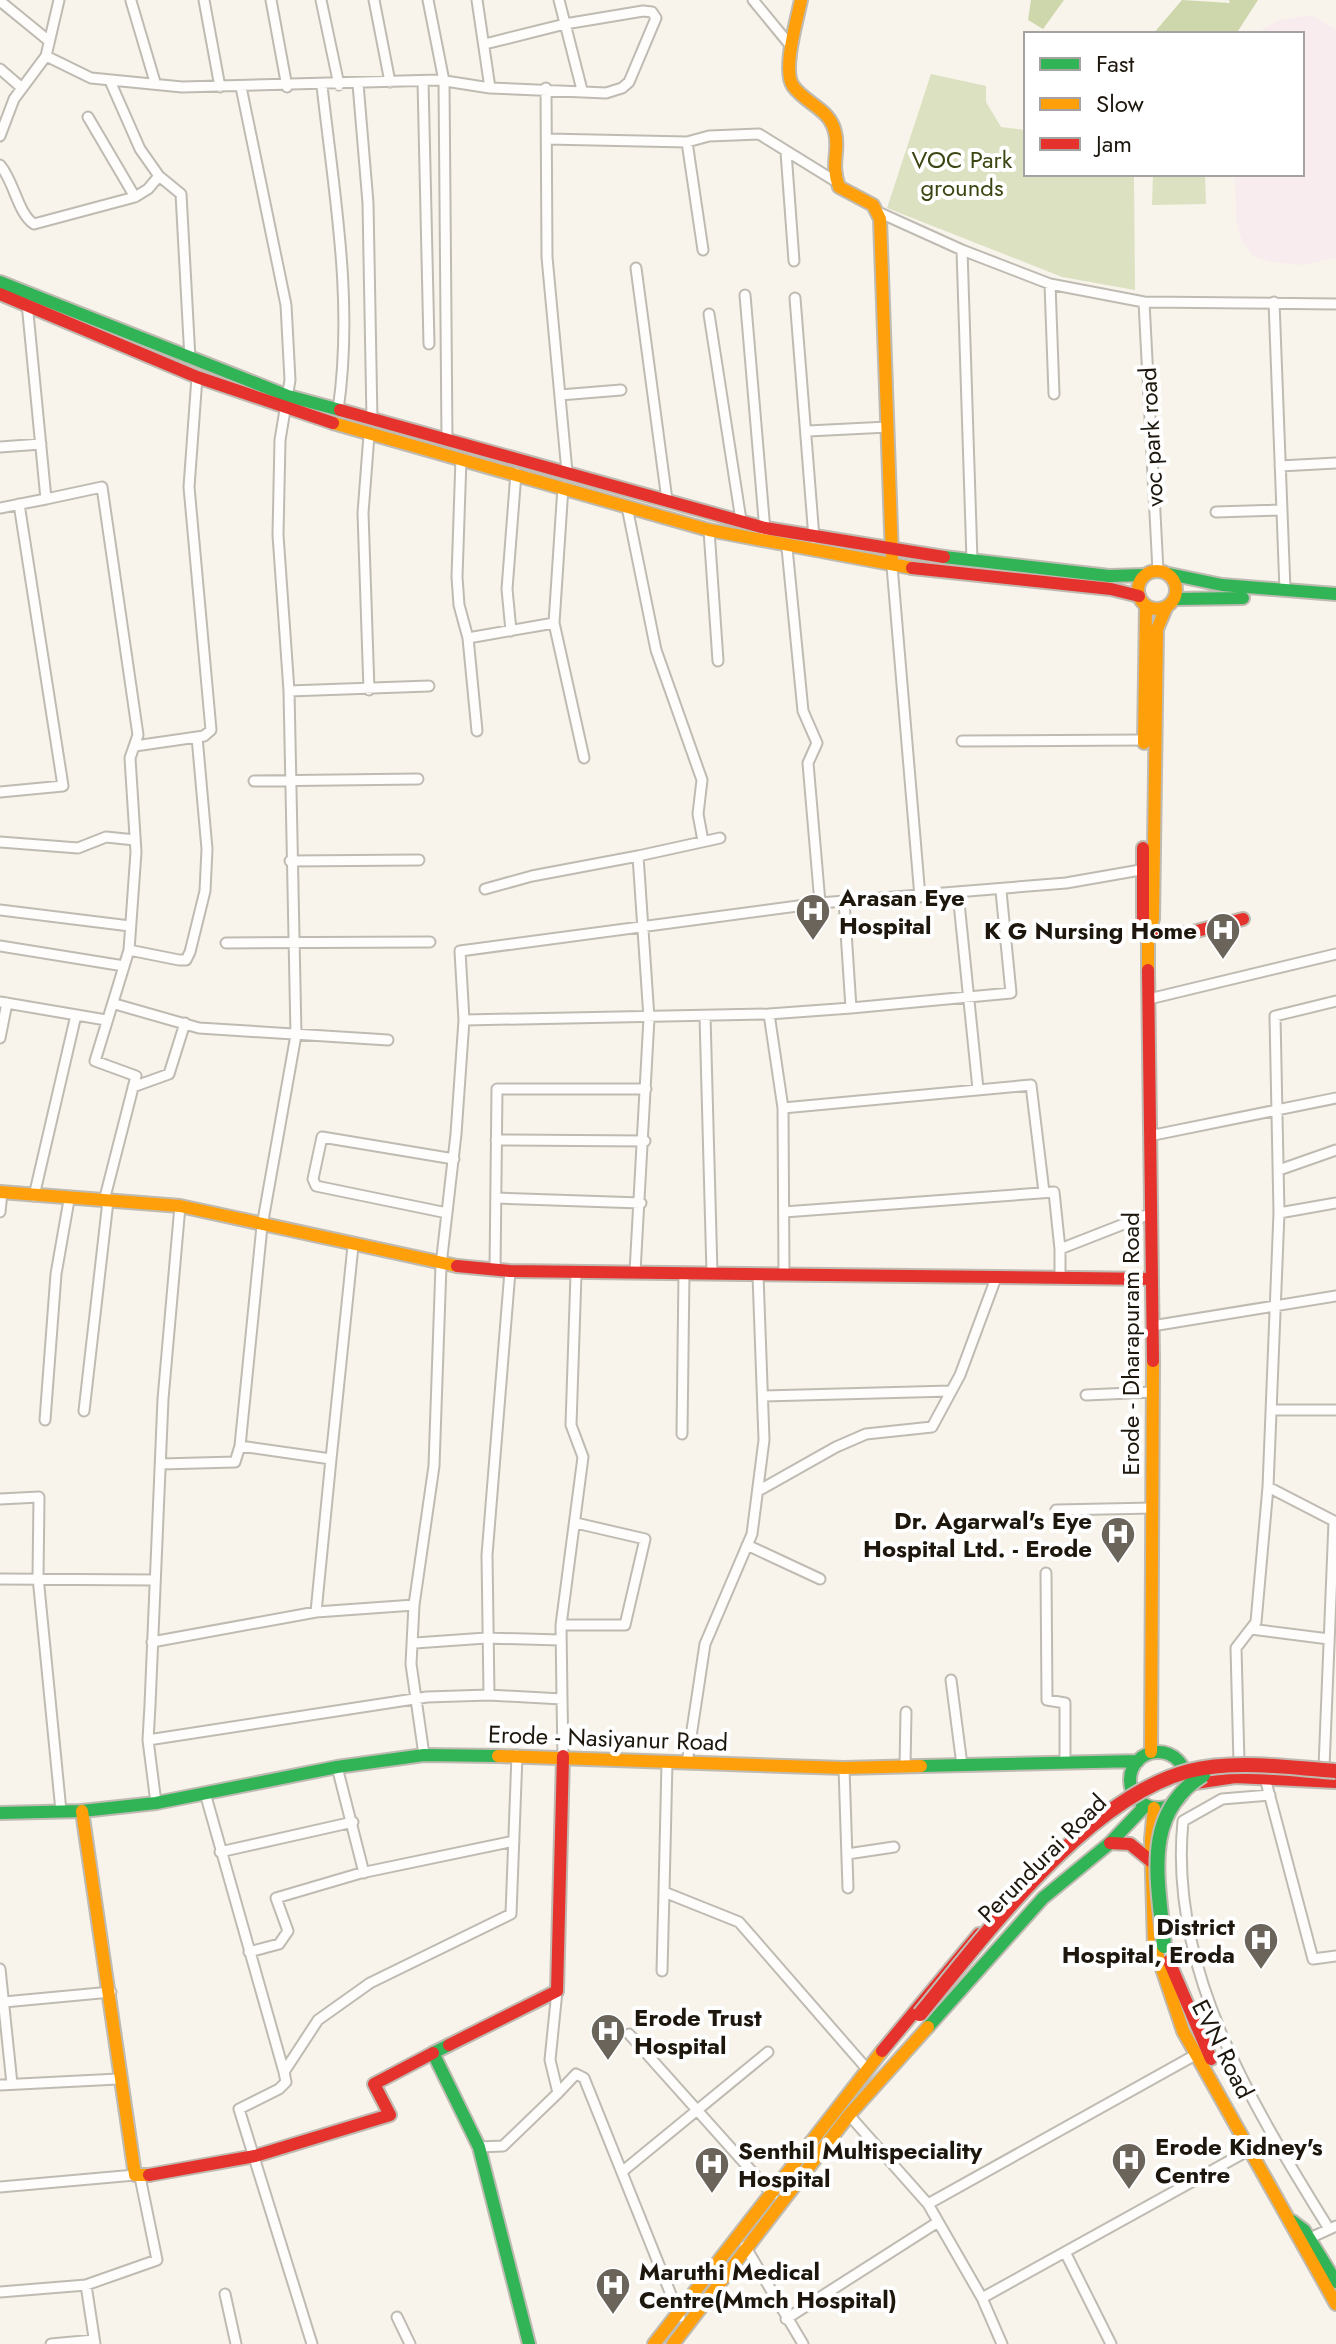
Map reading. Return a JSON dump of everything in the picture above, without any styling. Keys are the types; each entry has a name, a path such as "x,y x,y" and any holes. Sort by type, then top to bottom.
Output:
{"main road":[{"path":"801,0 790,45 788,71 793,86 829,117 836,134 832,168 835,181 878,212 892,558"},
{"path":"0,282 49,299 286,402 338,410 371,428 447,440 565,480 627,507 709,530 814,538 892,558 972,560 1109,576 1157,574 1222,585 1336,594"},
{"path":"0,294 197,377 371,428 461,459 516,473 667,500 741,520 787,548 892,558 1111,589 1142,601 1155,610 1170,604 1217,596 1336,605"},
{"path":"1142,601 1139,583 1157,574"},
{"path":"1157,574 1176,583 1170,604"},
{"name":"Erode - Dharapuram Road","path":"1142,601 1148,868 1153,919 1148,934 1153,1392 1151,1752"},
{"name":"Erode - Dharapuram Road","path":"1148,868 1157,629 1170,604"},
{"path":"1148,934 1189,933 1243,919"},
{"path":"1,1192 69,1200 180,1206 441,1265 502,1271 1152,1279"},
{"path":"1150,1806 1132,1790 1130,1776 1138,1761 1151,1752 1164,1753 1180,1763 1332,1769"},
{"name":"Erode - Nasiyanur Road","path":"0,1813 82,1811 156,1803 337,1767 424,1755 563,1756 844,1768 1138,1761"},
{"path":"82,1811 111,1992 118,2079 138,2176 255,2156 390,2115 374,2084 557,1991 563,1756"},
{"path":"1180,1763 1186,1784"},
{"name":"Perundurai Road","path":"885,2074 922,2016 993,1927 1090,1828 1138,1789 1177,1774 1212,1767 1332,1769"},
{"path":"1203,1775 1185,1786 1164,1816 1159,1863 1164,1946 1196,2031 1307,2234"},
{"name":"Perundurai Road","path":"871,2064 922,2016 998,1932 1117,1811 1163,1785 1203,1775 1336,1780"},
{"path":"673,2344 745,2246 885,2074 1043,1898 1150,1806 1172,1804 1186,1784 1235,1777 1336,1780"},
{"path":"654,2344 959,1955 1096,1815 1132,1790"},
{"name":"EVN Road","path":"1150,1806 1154,1945 1183,2031 1288,2218 1307,2234 1336,2281"},
{"path":"1110,1843 1130,1844 1152,1862"},
{"path":"433,2053 479,2147 529,2344"},
{"path":"1288,2218 1336,2304"}],"street":[{"path":"0,136 8,112 46,56 59,0"},
{"path":"204,0 220,87"},
{"path":"271,0 287,87"},
{"path":"321,0 339,85"},
{"path":"374,0 390,82"},
{"path":"428,0 444,81 447,440"},
{"path":"477,0 490,88"},
{"path":"559,0 582,90"},
{"path":"753,0 790,45"},
{"path":"0,1 49,41"},
{"path":"131,1 155,82"},
{"path":"46,56 91,78 110,81 220,87 444,81 490,88 616,91 629,82 652,30 655,14 643,11 565,24 485,44"},
{"path":"0,69 22,88"},
{"path":"110,81 140,149 159,176 177,188 183,204 190,360"},
{"path":"423,81 429,344"},
{"path":"358,84 370,232 371,428 363,513 369,690"},
{"path":"322,86 345,315 345,365 338,410"},
{"path":"161,1464 235,1462 240,1446 262,1226 296,1035 290,861 289,691 278,535 289,346 281,269 241,87"},
{"path":"546,88 547,257 565,480 554,623 584,758"},
{"path":"88,117 135,197"},
{"path":"547,139 687,142 709,136 759,134 835,181"},
{"path":"687,142 703,250"},
{"path":"786,152 794,261"},
{"path":"0,165 13,183 28,220 34,224 135,197 148,189 159,176"},
{"path":"878,212 962,250 1050,284 1144,302 1336,304"},
{"path":"962,250 972,560"},
{"path":"636,268 667,500"},
{"path":"1050,284 1054,394"},
{"path":"745,295 765,535"},
{"path":"795,298 808,431 814,538"},
{"name":"voc park road","path":"1144,302 1157,574"},
{"path":"1274,302 1285,590"},
{"path":"27,303 46,499"},
{"path":"709,314 741,520"},
{"path":"135,746 207,735 211,726 189,487 197,377"},
{"path":"560,395 621,390"},
{"path":"808,431 888,427"},
{"path":"0,447 41,444"},
{"path":"461,459 457,577 459,605 468,638 477,731"},
{"path":"1280,466 1336,463"},
{"path":"511,631 507,589 516,473"},
{"path":"0,508 102,487 138,735 130,758 135,840 129,950 115,1004 106,1020 95,1061 136,1076 106,1201 84,1411"},
{"path":"0,792 63,786 19,504"},
{"path":"627,507 656,650 702,780 698,814 703,841"},
{"path":"1216,512 1282,510"},
{"path":"709,530 718,661"},
{"path":"787,548 803,711 817,743 808,763 820,903"},
{"path":"892,558 920,897"},
{"path":"468,638 554,623"},
{"path":"289,691 429,686"},
{"path":"129,950 179,960 186,960 190,952 205,891 207,849 197,737"},
{"path":"962,741 1145,740"},
{"path":"254,781 418,779"},
{"path":"0,842 78,848 91,846 101,838 135,840"},
{"path":"485,889 532,876 720,838"},
{"path":"635,1272 645,1141 649,1018 638,856"},
{"path":"290,861 419,860"},
{"path":"424,1755 411,1664 415,1643 414,1605 434,1466 441,1265 454,1159 464,1020 460,951 643,924 820,903 1001,891 1148,868"},
{"path":"464,1020 769,1014 1011,993 1001,891"},
{"path":"958,893 978,1089"},
{"path":"844,901 851,1008"},
{"path":"0,910 130,926"},
{"path":"226,943 430,942"},
{"path":"0,946 124,966"},
{"path":"1149,999 1336,954"},
{"path":"1239,1763 1236,1648 1256,1622 1272,1410 1279,1213 1275,1016 1336,1001"},
{"path":"0,1038 3,1003 106,1020"},
{"path":"115,1004 199,1028 388,1040"},
{"path":"769,1014 783,1108 784,1275"},
{"path":"34,1196 76,1015"},
{"path":"705,1016 712,1273"},
{"path":"133,1087 169,1074 185,1023"},
{"path":"783,1108 1031,1085 1044,1192"},
{"path":"489,1695 487,1555 502,1271 496,1198 497,1089 646,1089"},
{"path":"1149,1136 1336,1098"},
{"path":"447,1213 316,1186 313,1179 322,1137 454,1159"},
{"path":"496,1140 645,1141"},
{"path":"1279,1170 1336,1150"},
{"path":"0,1212 1,1192"},
{"path":"784,1212 1054,1192 1060,1276"},
{"path":"496,1198 641,1203"},
{"path":"45,1420 56,1274 69,1200"},
{"path":"1279,1213 1336,1203"},
{"path":"156,1803 148,1740 161,1464 180,1206"},
{"path":"1060,1249 1152,1213"},
{"path":"316,1612 353,1246"},
{"path":"682,1434 684,1272"},
{"path":"563,1756 561,1625 583,1457 571,1425 576,1274"},
{"path":"687,1763 705,1644 747,1545 758,1491 764,1396 758,1275"},
{"path":"758,1491 836,1447 866,1434 932,1427 951,1391 996,1278"},
{"path":"1152,1326 1336,1296"},
{"path":"764,1396 951,1391"},
{"path":"1086,1395 1153,1392"},
{"path":"1272,1410 1336,1410"},
{"path":"240,1446 331,1459"},
{"path":"1268,1487 1335,1522 1329,1639 1332,1769"},
{"path":"0,1499 39,1497 38,1577 61,1811"},
{"path":"1056,1510 1153,1508"},
{"path":"561,1625 625,1625 645,1539 576,1523"},
{"path":"747,1545 820,1579"},
{"path":"1046,1573 1047,1700 1065,1703 1065,1762"},
{"path":"0,1579 155,1580"},
{"path":"152,1642 316,1612 414,1605"},
{"path":"1251,1629 1329,1639"},
{"path":"415,1643 486,1638 560,1640"},
{"path":"951,1680 962,1765"},
{"path":"148,1740 418,1699 489,1695 562,1699"},
{"path":"905,1767 906,1712"},
{"path":"284,2072 318,2020 370,1983 511,1914 517,1755"},
{"path":"662,1971 667,1762"},
{"path":"337,1767 364,1873"},
{"path":"844,1768 848,1888"},
{"path":"1265,1778 1313,1959 1336,1956"},
{"path":"205,1793 286,2082 279,2089 239,2109 312,2344"},
{"path":"1270,1795 1222,1799 1183,1821 1180,1851 1190,1939 1228,2050 1258,2112 1332,2228 1307,2234"},
{"path":"220,1852 353,1822"},
{"path":"249,1952 279,1944 288,1931 276,1898 364,1873 514,1841"},
{"path":"847,1854 894,1847"},
{"path":"664,1892 739,1922 871,2064"},
{"path":"0,1969 12,2084"},
{"path":"557,1991 550,2060 558,2093"},
{"path":"4,2002 111,1992"},
{"path":"629,2034 773,2195"},
{"path":"623,2171 768,2052"},
{"path":"928,2204 1197,2054"},
{"path":"479,2147 503,2146 576,2074 584,2078 623,2171 643,2232 676,2313 688,2324"},
{"path":"0,2085 118,2079"},
{"path":"849,2115 928,2204 982,2298 1002,2344"},
{"path":"982,2298 1251,2149"},
{"path":"0,2187 138,2176 157,2260 86,2285 0,2292"},
{"path":"786,2319 938,2222"},
{"path":"745,2246 803,2344"},
{"path":"1065,2252 1111,2344"},
{"path":"51,2344 94,2342 86,2285"},
{"path":"225,2294 236,2344"},
{"path":"397,2317 410,2344"}],"shaded area":[{"path":"1311,15 1336,29 1336,258 1304,265 1270,262 1253,256 1242,241 1236,220 1235,176 1304,176 1304,32 1258,32 1279,20"}],"green space":[{"path":"1031,0 1064,0 1043,29 1028,20"},
{"path":"1182,0 1230,3 1229,0 1258,0 1237,32 1155,32"},
{"name":"VOC Park grounds","path":"931,74 986,86 986,102 1001,127 1024,130 1024,176 1134,176 1135,290 1062,277 887,208"},
{"path":"1153,176 1205,176 1206,204 1152,205"}],"traffic: fast":[{"path":"0,282 288,396 340,410"},
{"path":"944,557 1109,576 1145,575"},
{"path":"1169,574 1222,585 1336,594"},
{"path":"1175,599 1243,598"},
{"path":"1158,1752 1178,1760 1186,1780 1178,1800 1158,1808 1138,1800 1130,1780 1138,1760 1158,1752"},
{"path":"0,1813 82,1811 156,1803 337,1767 424,1755 498,1756"},
{"path":"921,1766 1138,1761"},
{"path":"1164,1946 1158,1874 1162,1830 1170,1810 1183,1791 1203,1775"},
{"path":"928,2027 1043,1898 1110,1843 1146,1805"},
{"path":"449,2045 433,2053 479,2147 529,2344"},
{"path":"1292,2221 1304,2230 1336,2282"}],"traffic: slow":[{"path":"801,0 791,44 790,79 798,92 823,112 832,124 839,187 873,205 880,219 892,557"},
{"path":"333,423 709,530 912,568"},
{"path":"1157,571 1171,576 1176,590 1171,604 1157,609 1143,604 1138,590 1143,576 1157,571"},
{"path":"1144,743 1146,606"},
{"path":"1148,970 1148,934 1153,919 1157,629 1166,608"},
{"path":"0,1192 180,1206 457,1266"},
{"path":"1151,1752 1153,1361"},
{"path":"498,1756 844,1768 921,1766"},
{"path":"1154,1808 1151,1839 1154,1945 1183,2031 1336,2304"},
{"path":"82,1811 135,2175 149,2175"},
{"path":"673,2344 849,2115 928,2027"},
{"path":"654,2344 882,2051"}],"traffic: jam":[{"path":"0,294 197,377 333,423"},
{"path":"340,410 765,528 944,557"},
{"path":"912,568 1111,589 1139,596"},
{"path":"1143,848 1143,920 1148,934"},
{"path":"1148,934 1189,933 1243,919"},
{"path":"1148,970 1153,1361"},
{"path":"457,1266 510,1271 1152,1279"},
{"path":"449,2045 557,1991 563,1756"},
{"path":"920,2014 975,1946 1041,1873 1113,1809 1151,1786 1207,1767 1262,1765 1336,1771"},
{"path":"1189,1784 1235,1777 1336,1782"},
{"path":"1110,1843 1130,1844 1152,1862"},
{"path":"882,2051 979,1934"},
{"path":"1169,1961 1211,2059"},
{"path":"149,2175 255,2156 390,2115 374,2084 433,2053"}],"place":[{"name":"Arasan Eye Hospital","path":"813,942"},
{"name":"K G Nursing Home","path":"1223,961"},
{"name":"Dr. Agarwal's Eye Hospital Ltd. - Erode","path":"1118,1565"},
{"name":"District Hospital, Eroda","path":"1261,1971"},
{"name":"Erode Trust Hospital","path":"608,2062"},
{"name":"Erode Kidney's Centre","path":"1129,2191"},
{"name":"Senthil Multispeciality Hospital","path":"712,2195"},
{"name":"Maruthi Medical Centre(Mmch Hospital)","path":"613,2316"}]}
